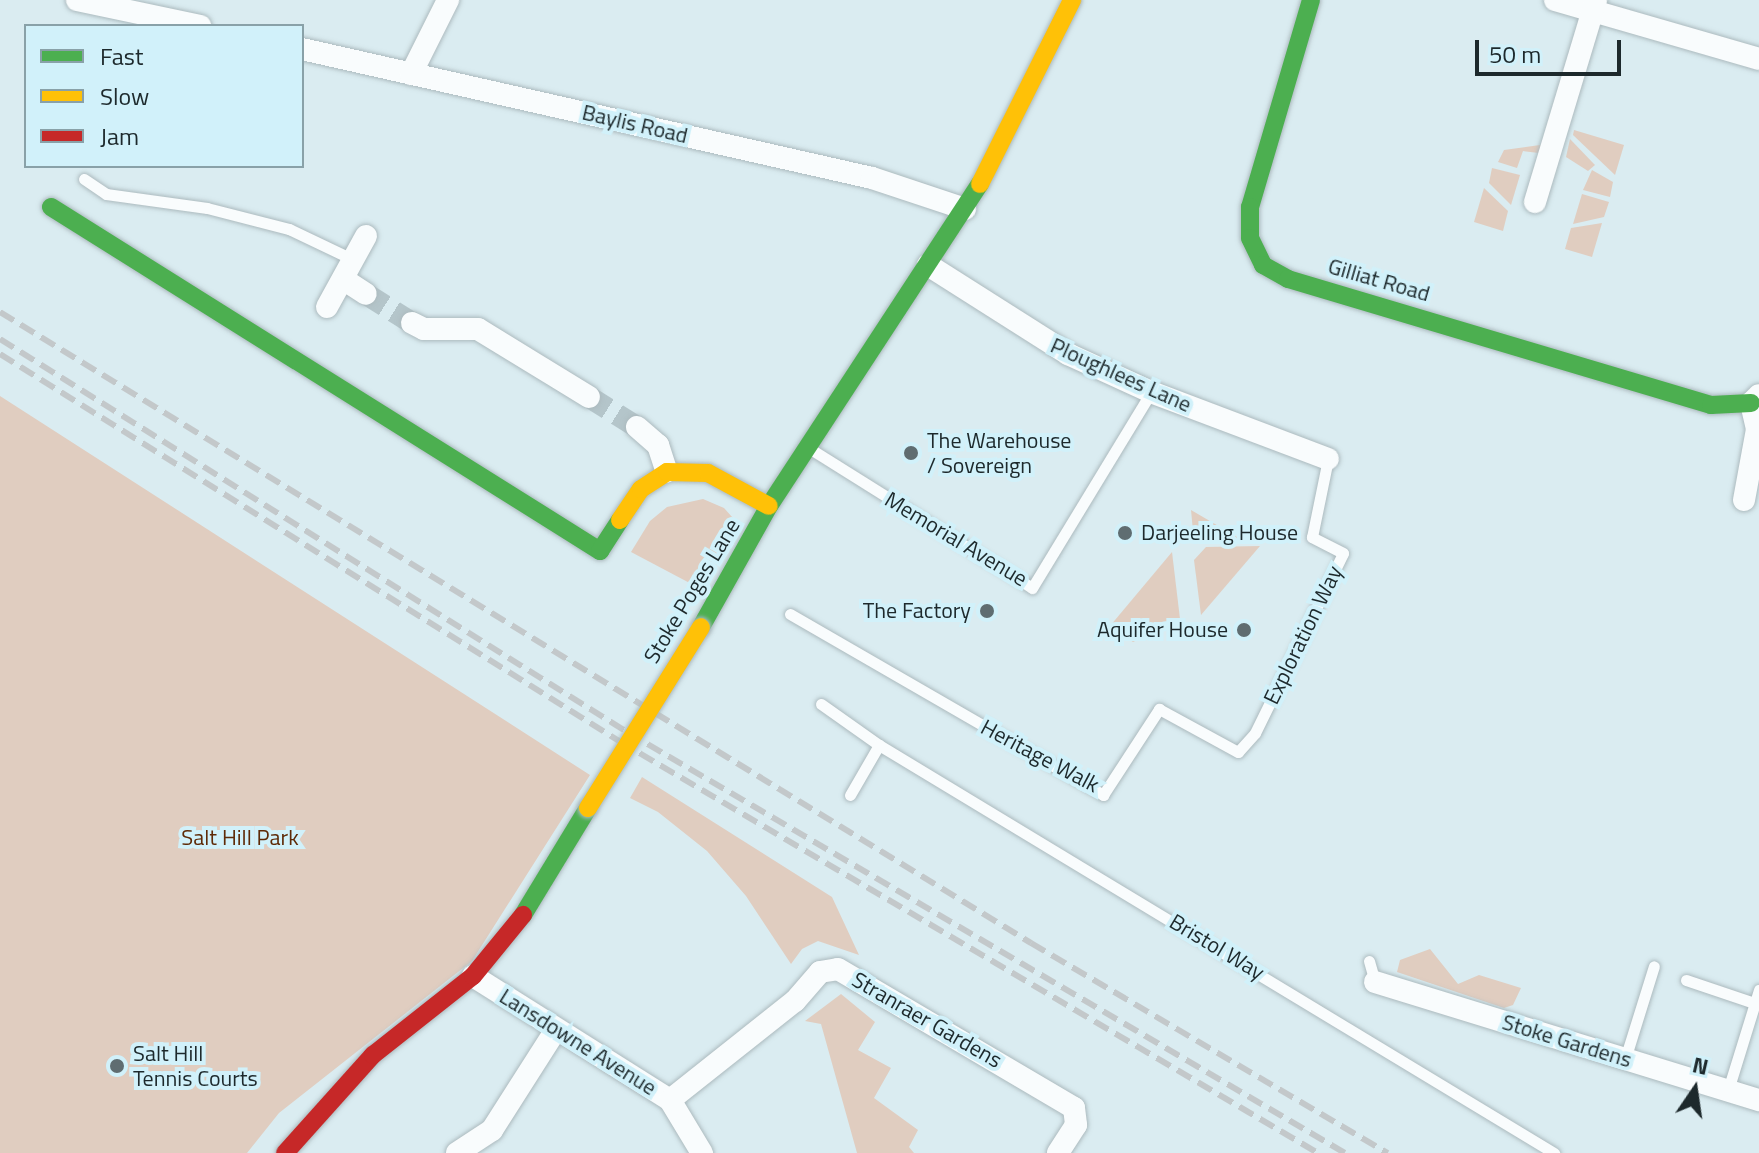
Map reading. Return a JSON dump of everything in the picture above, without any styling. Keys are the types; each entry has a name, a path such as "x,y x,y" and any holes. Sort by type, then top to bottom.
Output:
{"street":[{"path":"77,0 191,24"},
{"path":"411,74 448,0"},
{"name":"Stoke Poges Lane","path":"285,1153 373,1055 473,976 523,915 701,627 769,506 965,209 1025,105 1072,0"},
{"name":"Gilliat Road","path":"1311,0 1250,207 1250,238 1263,265 1288,279 1711,405 1755,399"},
{"path":"1555,0 1594,6 1759,59"},
{"path":"1535,202 1594,6"},
{"name":"Baylis Road","path":"304,49 872,178 965,209"},
{"path":"51,207 600,551 641,489 667,472 708,473 769,506"},
{"path":"327,307 366,236"},
{"name":"Ploughlees Lane","path":"928,265 1018,325 1151,392 1328,459"},
{"path":"348,270 366,294"},
{"path":"412,323 424,329 478,329 589,397"},
{"path":"1744,500 1757,429 1755,399"},
{"path":"637,427 658,445 667,472"},
{"name":"Stranraer Gardens","path":"670,1100 795,1001 820,972 838,969 1074,1108 1076,1125 1058,1153"},
{"name":"Stoke Gardens","path":"1372,972 1625,1059 1759,1100"},
{"name":"Lansdowne Avenue","path":"473,976 555,1031 670,1100 702,1153"},
{"path":"462,1152 492,1130 555,1031"}],"lane":[{"path":"84,179 106,194 207,208 289,229 348,270"},
{"name":"Memorial Avenue","path":"808,447 1032,588 1151,392"},
{"name":"Exploration Way","path":"1255,733 1343,553 1312,537 1328,459"},
{"name":"Heritage Walk","path":"790,614 1103,795 1159,709 1238,752 1255,733"},
{"name":"Bristol Way","path":"821,704 879,745 1554,1153"},
{"path":"850,795 879,745"},
{"path":"1625,1059 1654,966"},
{"path":"1686,980 1754,1003"},
{"path":"1728,1090 1759,990"}],"green space":[{"path":"1574,130 1624,145 1615,175 1573,135"},
{"path":"1570,139 1595,165 1588,171 1566,157"},
{"path":"1554,143 1547,154 1523,151 1517,168 1498,162 1504,150"},
{"path":"1492,168 1520,175 1511,205 1489,183"},
{"path":"1592,170 1613,182 1610,197 1583,190"},
{"path":"1484,188 1508,211 1503,231 1474,222"},
{"path":"1582,194 1609,202 1604,217 1573,224"},
{"path":"1602,223 1592,257 1565,249 1571,228"},
{"name":"Salt Hill Park","path":"0,396 590,775 472,961 279,1113 247,1153 0,1153"},
{"path":"703,499 724,508 741,527 701,589 631,552 650,521 667,507"},
{"path":"1191,510 1239,538 1194,542"},
{"path":"1260,546 1201,615 1194,560 1206,547"},
{"path":"1172,552 1180,619 1133,642 1110,626"},
{"path":"642,777 832,897 859,955 818,941 802,949 791,964 746,896 707,851 658,812 630,798"},
{"path":"1430,949 1458,984 1479,975 1521,988 1513,1005 1504,1008 1397,972 1400,960"},
{"path":"841,994 875,1022 858,1050 891,1068 874,1098 918,1130 909,1147 914,1153 857,1153 821,1024 805,1021"}],"tunnel":[{"path":"366,294 412,323"},
{"path":"589,397 637,427"}],"railway":[{"path":"0,312 1031,943 1388,1153"},
{"path":"0,339 627,732 1345,1153"},
{"path":"0,354 619,741 1318,1153"}],"traffic: fast":[{"path":"1311,0 1250,207 1250,238 1263,265 1288,279 1711,405 1751,403"},
{"path":"701,627 769,506 980,184"},
{"path":"51,207 600,551 620,520"},
{"path":"523,915 588,808"}],"traffic: slow":[{"path":"980,184 1072,0"},
{"path":"620,520 641,489 667,472 708,473 769,506"},
{"path":"588,808 701,627"}],"traffic: jam":[{"path":"285,1153 373,1055 473,976 523,915"}],"place":[{"name":"The Warehouse / Sovereign","path":"911,453"},
{"name":"Darjeeling House","path":"1125,533"},
{"name":"The Factory","path":"987,611"},
{"name":"Aquifer House","path":"1244,630"},
{"name":"Salt Hill Tennis Courts","path":"117,1066"}]}
